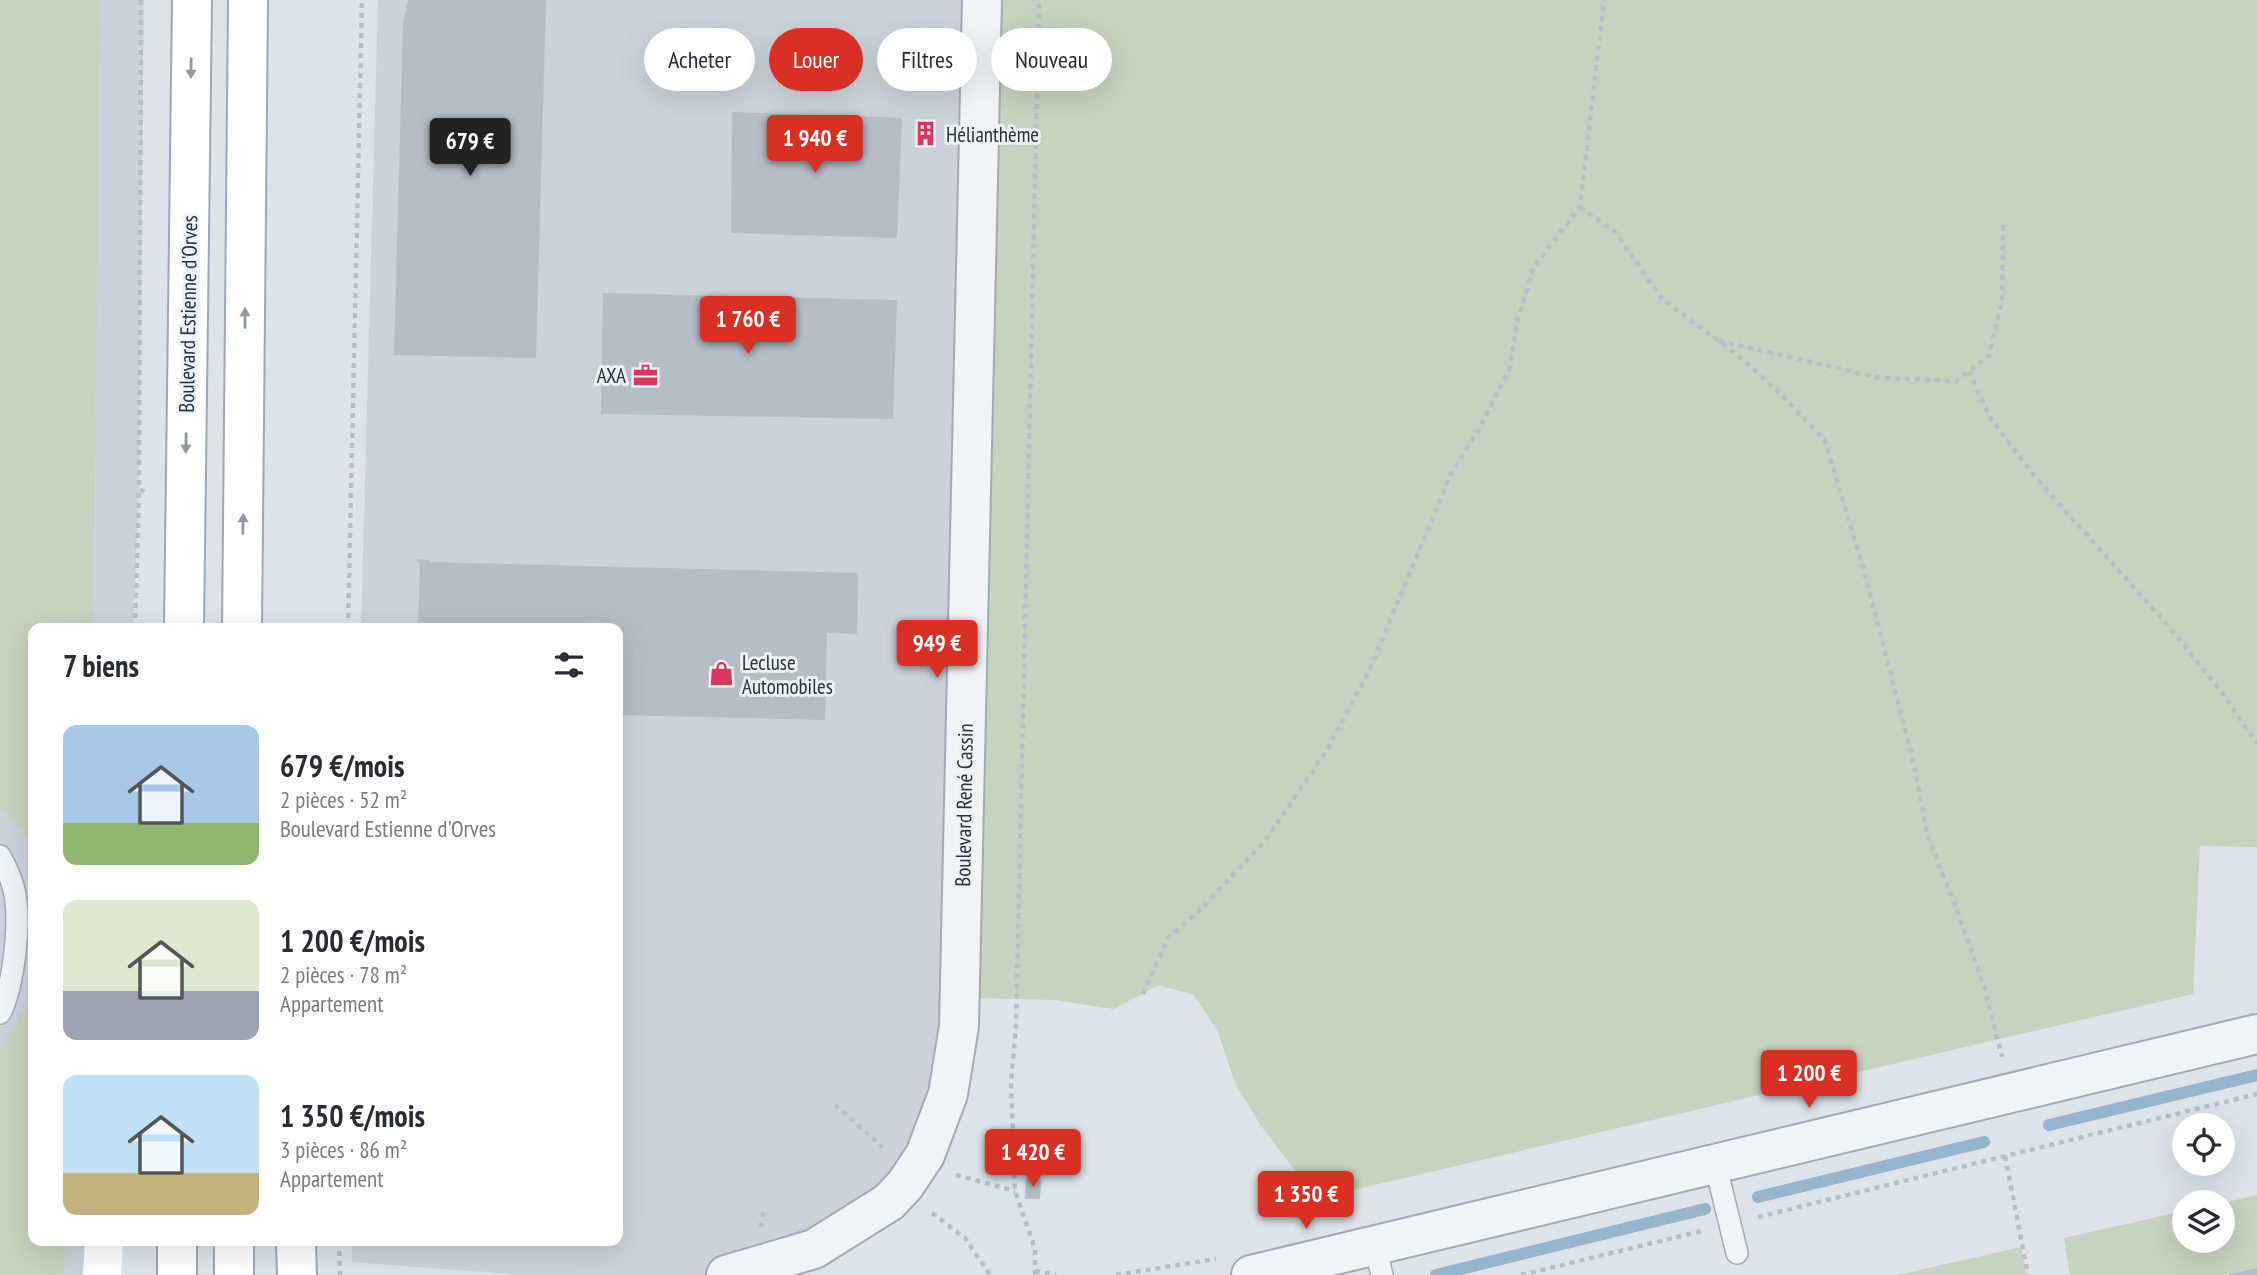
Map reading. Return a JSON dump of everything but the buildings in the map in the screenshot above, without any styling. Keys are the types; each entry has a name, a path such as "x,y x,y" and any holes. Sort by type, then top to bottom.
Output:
{"main road":[{"name":"Boulevard Estienne d'Orves","path":"184,623 192,0"},
{"path":"248,0 242,610 255,623"},
{"path":"102,1275 104,1246"},
{"path":"177,1246 177,1275"},
{"path":"234,1246 234,1275"},
{"path":"296,1246 297,1275"}],"street":[{"name":"Boulevard René Cassin","path":"726,1275 814,1249 889,1202 925,1155 948,1094 959,1026 982,0"},
{"path":"1251,1275 1378,1260 1715,1163 2257,1034"}],"lane":[{"path":"0,856 13,887 17,920 10,977 0,1013"},
{"path":"1715,1163 1737,1254"}],"path":[{"path":"135,623 139,489 141,0"},
{"path":"348,623 362,0"},
{"path":"1039,0 1016,1027 1011,1083 1015,1191 1035,1250 1035,1273 1056,1275"},
{"path":"1143,993 1168,938 1199,911 1265,841 1327,750 1369,671 1451,474 1479,429 1509,370 1517,322 1533,268 1580,207 1604,0"},
{"path":"1580,207 1616,233 1662,299 1736,354 1782,395 1825,442 1864,571 1913,760 1928,838 1984,987 2005,1064"},
{"path":"1715,340 1881,378 1956,381 1989,356 2002,300 2003,221"},
{"path":"1969,371 1989,416 2030,471 2170,628 2223,694 2257,744"},
{"path":"139,489 186,515"},
{"path":"1521,1275 2257,1094"},
{"path":"2005,1156 2028,1275"},
{"path":"900,1190 965,1238 990,1275"},
{"path":"340,1246 340,1275"}],"shaded area":[{"path":"0,0 144,0 139,489 133,623 28,623 28,1246 104,1246 102,1275 0,1275"},
{"path":"378,0 982,0 959,1026 905,1185 726,1275 522,1275 352,1262 352,1246 623,1246 623,623 361,623"}],"green space":[{"path":"0,0 100,0 93,623 28,623 28,838 0,807"},
{"path":"1000,0 2257,0 2257,847 2200,846 2193,994 1323,1197 1296,1172 1261,1126 1235,1083 1218,1032 1194,995 1158,985 1114,1009 1055,1000 972,998 997,91 1112,91 1112,28 999,28"},
{"path":"28,1002 28,1246 65,1246 63,1275 0,1275 0,1048"},
{"path":"2257,1195 2257,1268 2222,1275 2070,1275 2064,1238 2172,1214 2172,1253 2235,1253 2235,1200"},
{"path":"2021,1247 2026,1275 1897,1275"}],"waterway":[{"path":"2049,1125 2257,1075"},
{"path":"1758,1197 1984,1142"},
{"path":"1436,1275 1705,1209"}],"place":[{"name":"Hélianthème","path":"926,134"},
{"name":"AXA","path":"646,375"},
{"name":"Lecluse Automobiles","path":"722,674"}]}
